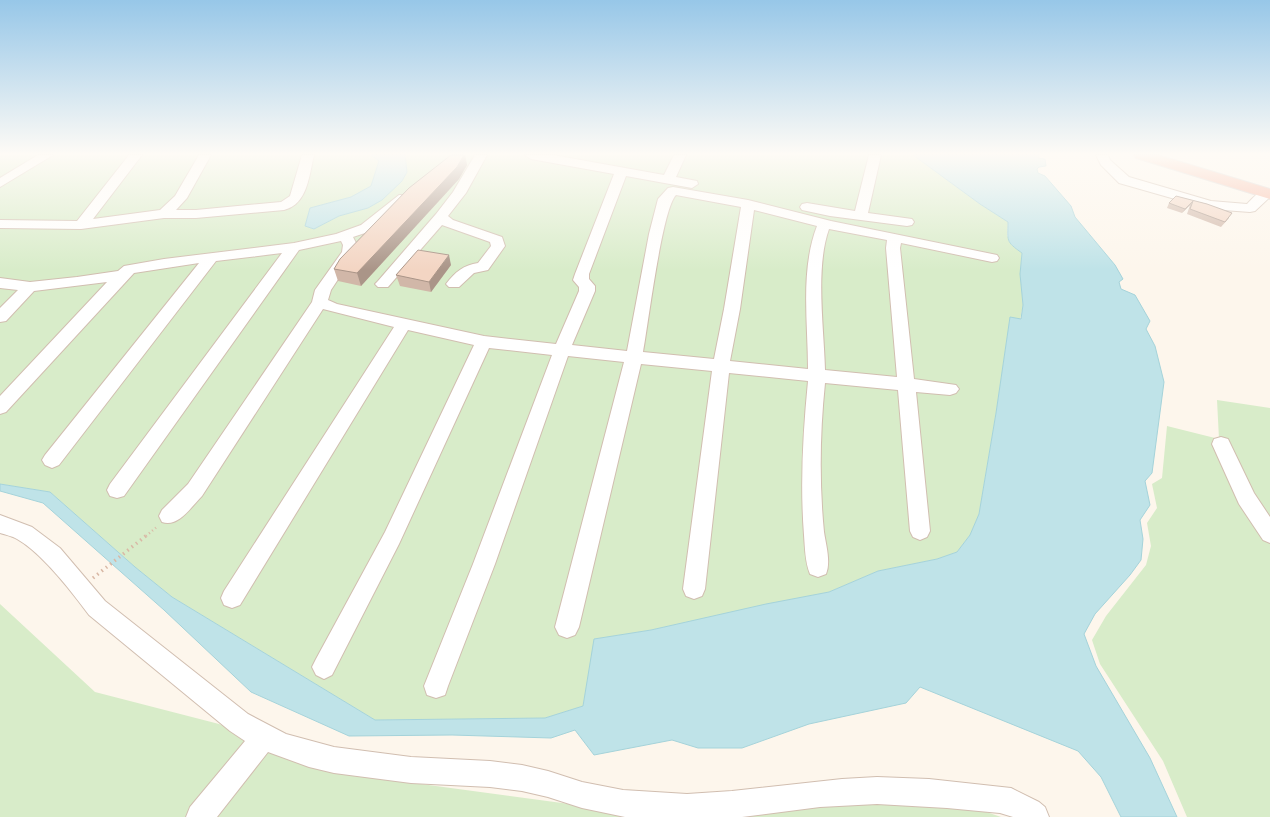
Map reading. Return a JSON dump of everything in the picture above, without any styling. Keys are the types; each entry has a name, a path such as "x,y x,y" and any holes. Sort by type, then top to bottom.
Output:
{"street":[{"path":"81,225 106,193"},
{"path":"164,214 180,198 183,193"},
{"path":"0,224 81,225 164,214 229,212 288,205 296,198 297,193"},
{"path":"0,407 122,275 129,270 158,264 294,247 345,236 366,228 410,193"},
{"path":"383,284 441,217 459,193"},
{"path":"436,686 484,564 552,373 587,291 587,286 581,280 582,274 613,193"},
{"path":"567,627 623,395 634,357 656,234 665,199 671,193"},
{"path":"687,193 748,204 824,224 895,237 992,258"},
{"path":"738,193 830,212 907,222"},
{"path":"861,216 867,193"},
{"path":"1169,193 1210,205 1250,208 1269,193"},
{"path":"694,589 721,365 732,308 748,204"},
{"path":"441,217 448,223 497,240 498,246 483,267 469,269 454,284"},
{"path":"818,567 814,544 812,430 817,375 817,262 821,231 824,224"},
{"path":"169,516 195,490 320,302 323,290 349,252 350,245 345,236"},
{"path":"895,237 893,248 920,531"},
{"path":"117,490 294,247"},
{"path":"52,460 211,258"},
{"path":"0,283 30,287 122,275"},
{"path":"0,317 30,287"},
{"path":"320,302 333,308 403,325 484,342 950,389"},
{"path":"232,598 403,325"},
{"path":"324,667 392,538 484,342"},
{"path":"1221,444 1246,498 1270,534"},
{"path":"0,524 25,533 46,551 81,587 97,608 232,718 264,737 299,752 344,762 412,770 485,774 537,781 580,795 617,802 665,807 697,807 738,804 842,792 908,792 1009,801 1031,812 1036,817"},
{"path":"200,817 264,737"}],"path":[{"path":"95,576 143,539 169,516"}],"green space":[{"path":"0,193 358,193 351,197 310,208 305,226 314,229 339,216 368,208 388,193 965,193 1008,222 1007,236 1022,252 1020,274 1023,305 1020,320 1010,318 979,514 970,535 957,552 937,559 878,571 829,592 651,630 595,639 583,706 545,718 375,720 172,597 135,567 50,492 0,484"},
{"path":"1217,400 1270,408 1270,817 1187,817 1163,761 1100,664 1092,640 1106,616 1146,565 1151,546 1147,523 1157,508 1152,484 1162,478 1167,426 1219,439"},
{"path":"0,604 95,692 219,724 347,774 614,810 940,796 1001,817 0,817"}],"water":[{"path":"358,193 389,193 382,200 368,208 339,216 314,229 305,226 310,208 351,197"},
{"path":"965,193 1060,193 1071,206 1075,217 1115,265 1123,279 1119,282 1121,289 1135,295 1150,321 1146,329 1155,346 1164,382 1152,473 1145,481 1150,505 1140,520 1143,539 1141,560 1130,575 1095,614 1084,634 1096,666 1150,758 1177,817 1121,817 1101,777 1078,751 920,687 906,703 809,724 742,748 698,748 672,740 594,755 575,730 551,738 452,735 349,736 251,692 164,610 43,503 0,491 0,484 50,492 135,567 172,597 375,720 545,718 583,706 594,639 651,630 766,604 829,592 878,571 937,559 957,552 970,535 979,514 1010,317 1021,319 1023,305 1020,274 1022,253 1010,243 1008,237 1008,222"}],"building":[{"path":"404,193 432,193 357,273 334,269 340,259"},
{"path":"1176,196 1207,204 1232,213 1225,222 1190,209 1193,201 1185,209 1169,203"},
{"path":"418,250 449,255 429,282 396,275"}]}
